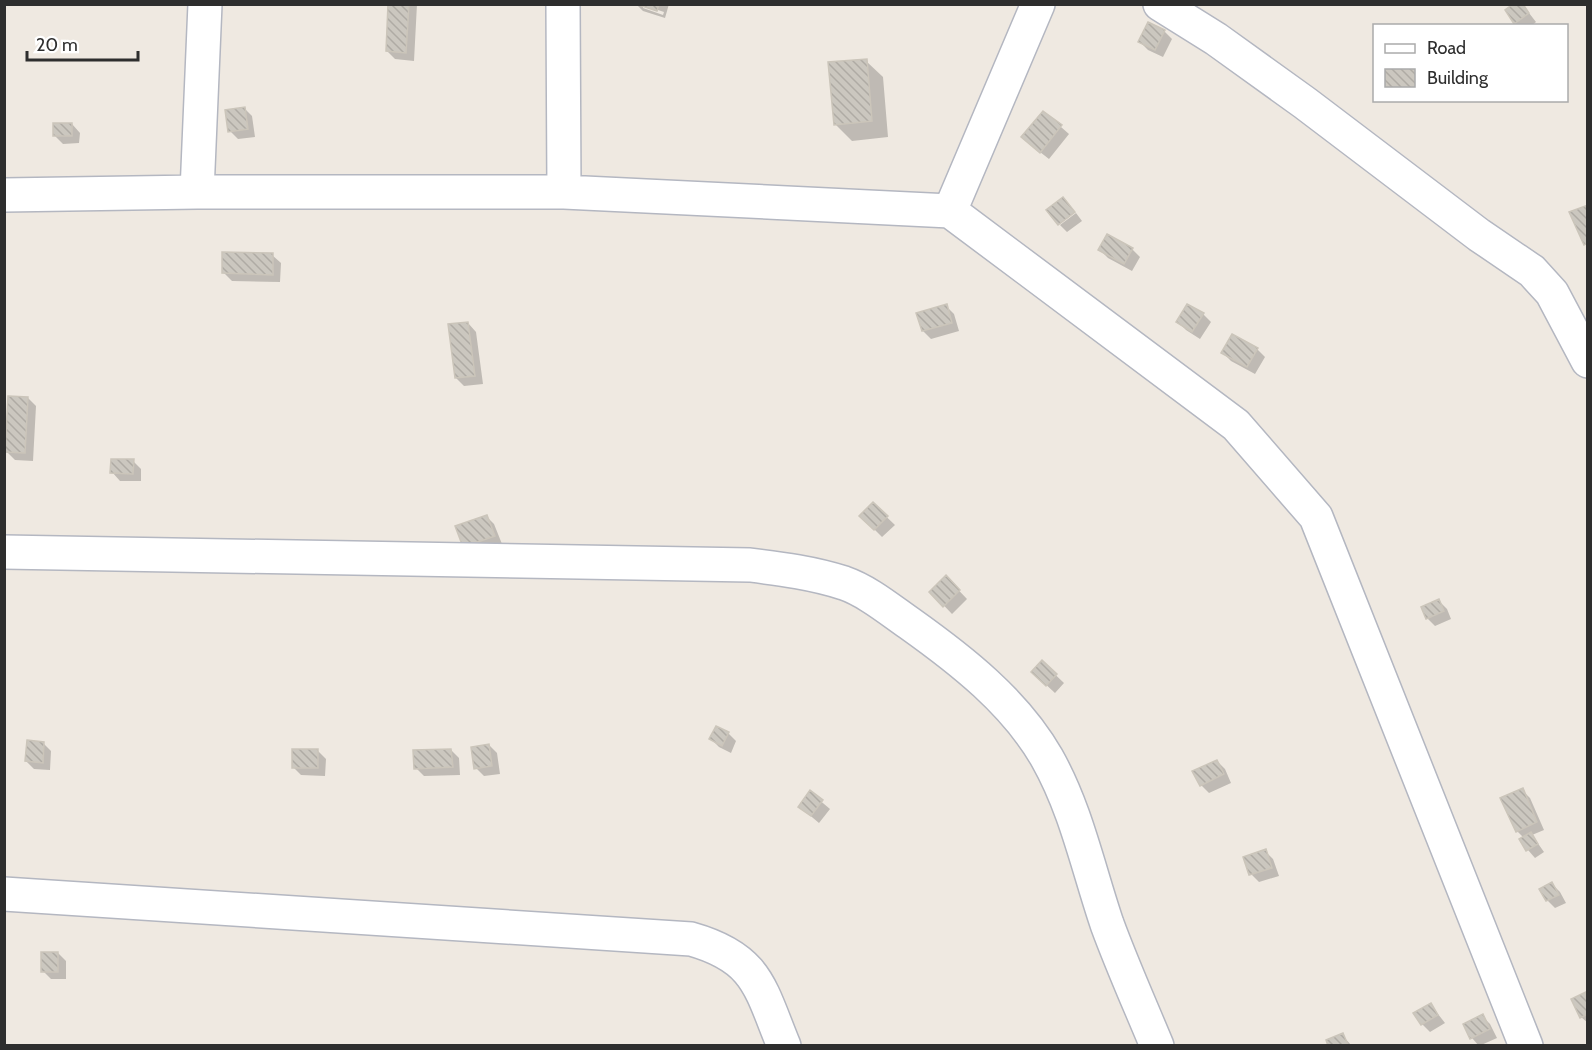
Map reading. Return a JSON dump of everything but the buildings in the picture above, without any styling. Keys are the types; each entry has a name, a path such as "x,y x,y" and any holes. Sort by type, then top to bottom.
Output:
{"street":[{"path":"197,192 205,4"},
{"path":"563,4 564,192"},
{"path":"950,211 1038,4"},
{"path":"1160,4 1216,39 1305,103 1479,235 1532,272 1551,293 1587,361"},
{"path":"4,195 197,192 564,192 950,211 1236,425 1317,517 1526,1046"},
{"path":"4,552 750,565 800,571 846,584 887,607 949,652 1015,712 1033,733 1069,802 1108,925 1157,1046"},
{"path":"4,894 691,939 724,951 742,963 757,980 784,1046"}]}
